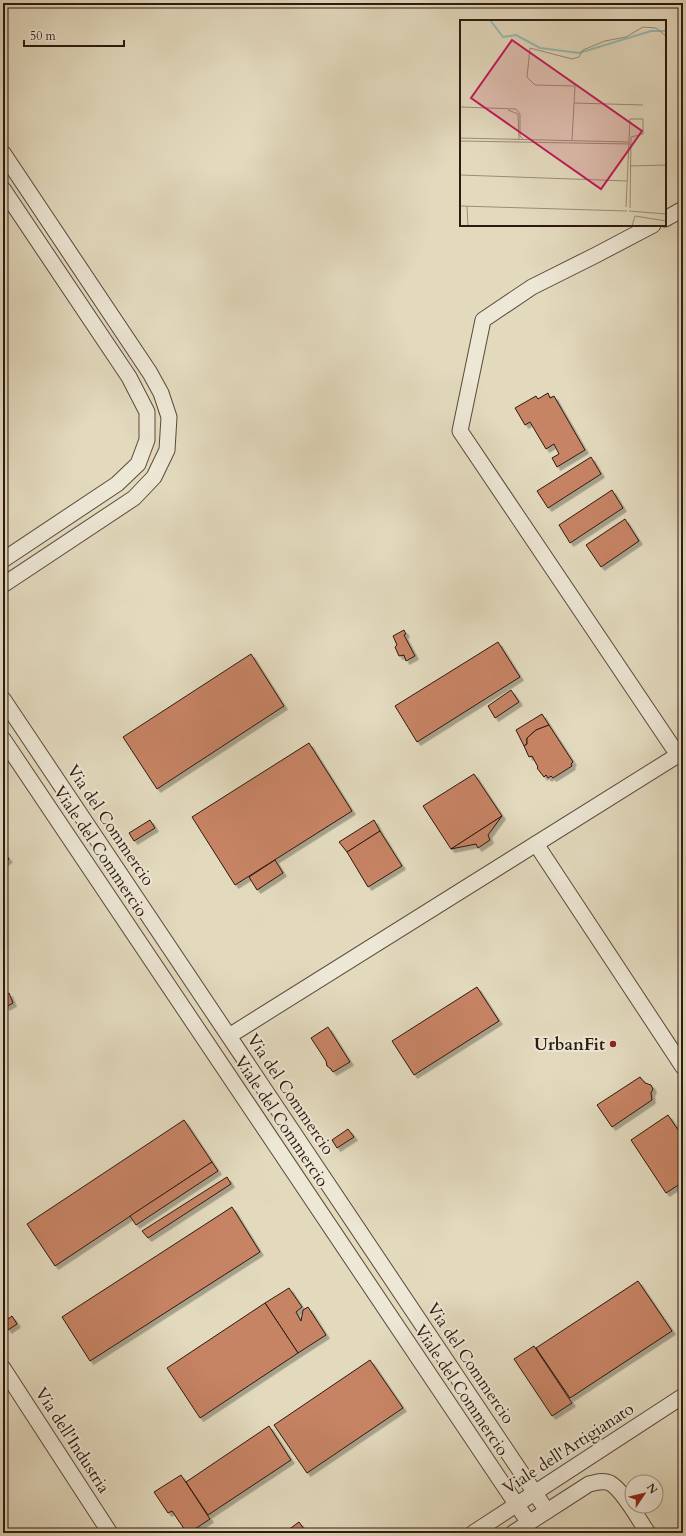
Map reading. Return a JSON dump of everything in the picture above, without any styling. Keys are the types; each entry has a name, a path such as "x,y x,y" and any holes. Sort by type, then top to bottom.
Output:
{"street":[{"path":"3,153 150,373 161,393 169,418 168,450 154,478 134,498 3,585"},
{"path":"3,189 129,377 147,412 147,440 138,464 117,484 3,560"},
{"path":"666,218 683,209"},
{"path":"229,1036 678,755 460,431 483,320 532,287 596,256 651,226"},
{"name":"Via del Commercio","path":"3,699 547,1511"},
{"name":"Viale del Commercio","path":"3,739 529,1523"},
{"path":"536,844 683,1067"},
{"name":"Via dell'Industria","path":"3,1368 110,1533"},
{"name":"Viale dell'Artigianato","path":"473,1533 683,1396"},
{"path":"514,1533 589,1484 599,1481 610,1483 619,1490 648,1533"}],"building":[{"path":"548,393 550,398 554,396 585,450 557,467 552,458 559,454 554,444 546,449 530,422 525,425 515,408 536,396 538,399"},
{"path":"591,457 601,474 548,508 537,491"},
{"path":"612,490 623,508 570,543 559,525"},
{"path":"625,519 639,541 601,567 586,545"},
{"path":"404,630 406,634 404,635 415,656 406,661 404,655 399,656 395,647 397,645 393,636"},
{"path":"498,642 520,677 417,742 395,706"},
{"path":"251,654 284,706 157,789 123,737"},
{"path":"511,690 519,702 495,718 488,706"},
{"path":"542,714 549,725 536,730 527,738 527,744 524,746 516,730"},
{"path":"549,725 573,762 571,764 572,766 553,778 551,776 548,778 546,775 544,777 537,768 538,767 532,756 529,757 524,746 527,744 527,738 536,730"},
{"path":"309,743 352,811 235,885 192,817"},
{"path":"474,774 502,816 451,849 423,806"},
{"path":"502,816 488,835 490,840 478,848 476,844 451,849"},
{"path":"150,820 155,828 134,841 129,833"},
{"path":"374,820 380,831 347,852 339,842"},
{"path":"380,831 402,866 368,887 347,852"},
{"path":"3,852 9,859 3,863"},
{"path":"275,860 283,873 257,890 249,877"},
{"path":"477,987 499,1021 414,1075 392,1041"},
{"path":"9,993 13,1003 6,1007 3,1001 3,996"},
{"path":"328,1027 350,1062 333,1072 327,1066 326,1061 311,1038"},
{"path":"640,1077 645,1083 651,1085 653,1089 651,1093 652,1100 612,1127 597,1105"},
{"path":"668,1115 683,1137 683,1182 666,1193 631,1140"},
{"path":"184,1120 212,1162 55,1266 27,1224"},
{"path":"348,1129 354,1137 337,1148 332,1140"},
{"path":"212,1162 218,1171 136,1225 130,1216"},
{"path":"227,1177 231,1184 148,1238 142,1231"},
{"path":"232,1207 260,1252 90,1361 62,1317"},
{"path":"638,1281 672,1331 570,1398 536,1348"},
{"path":"289,1288 302,1307 296,1312 301,1321 303,1310 308,1307 326,1335 298,1353 265,1303"},
{"path":"265,1303 298,1353 200,1418 167,1368"},
{"path":"12,1316 17,1324 8,1330 4,1322"},
{"path":"534,1346 572,1403 552,1416 514,1359"},
{"path":"370,1360 403,1408 307,1473 274,1425"},
{"path":"269,1426 291,1460 208,1515 186,1482"},
{"path":"181,1475 210,1519 189,1533 187,1533 172,1511 168,1513 154,1492"},
{"path":"299,1522 307,1533 284,1533"}],"place":[{"name":"UrbanFit","path":"613,1044"}]}
